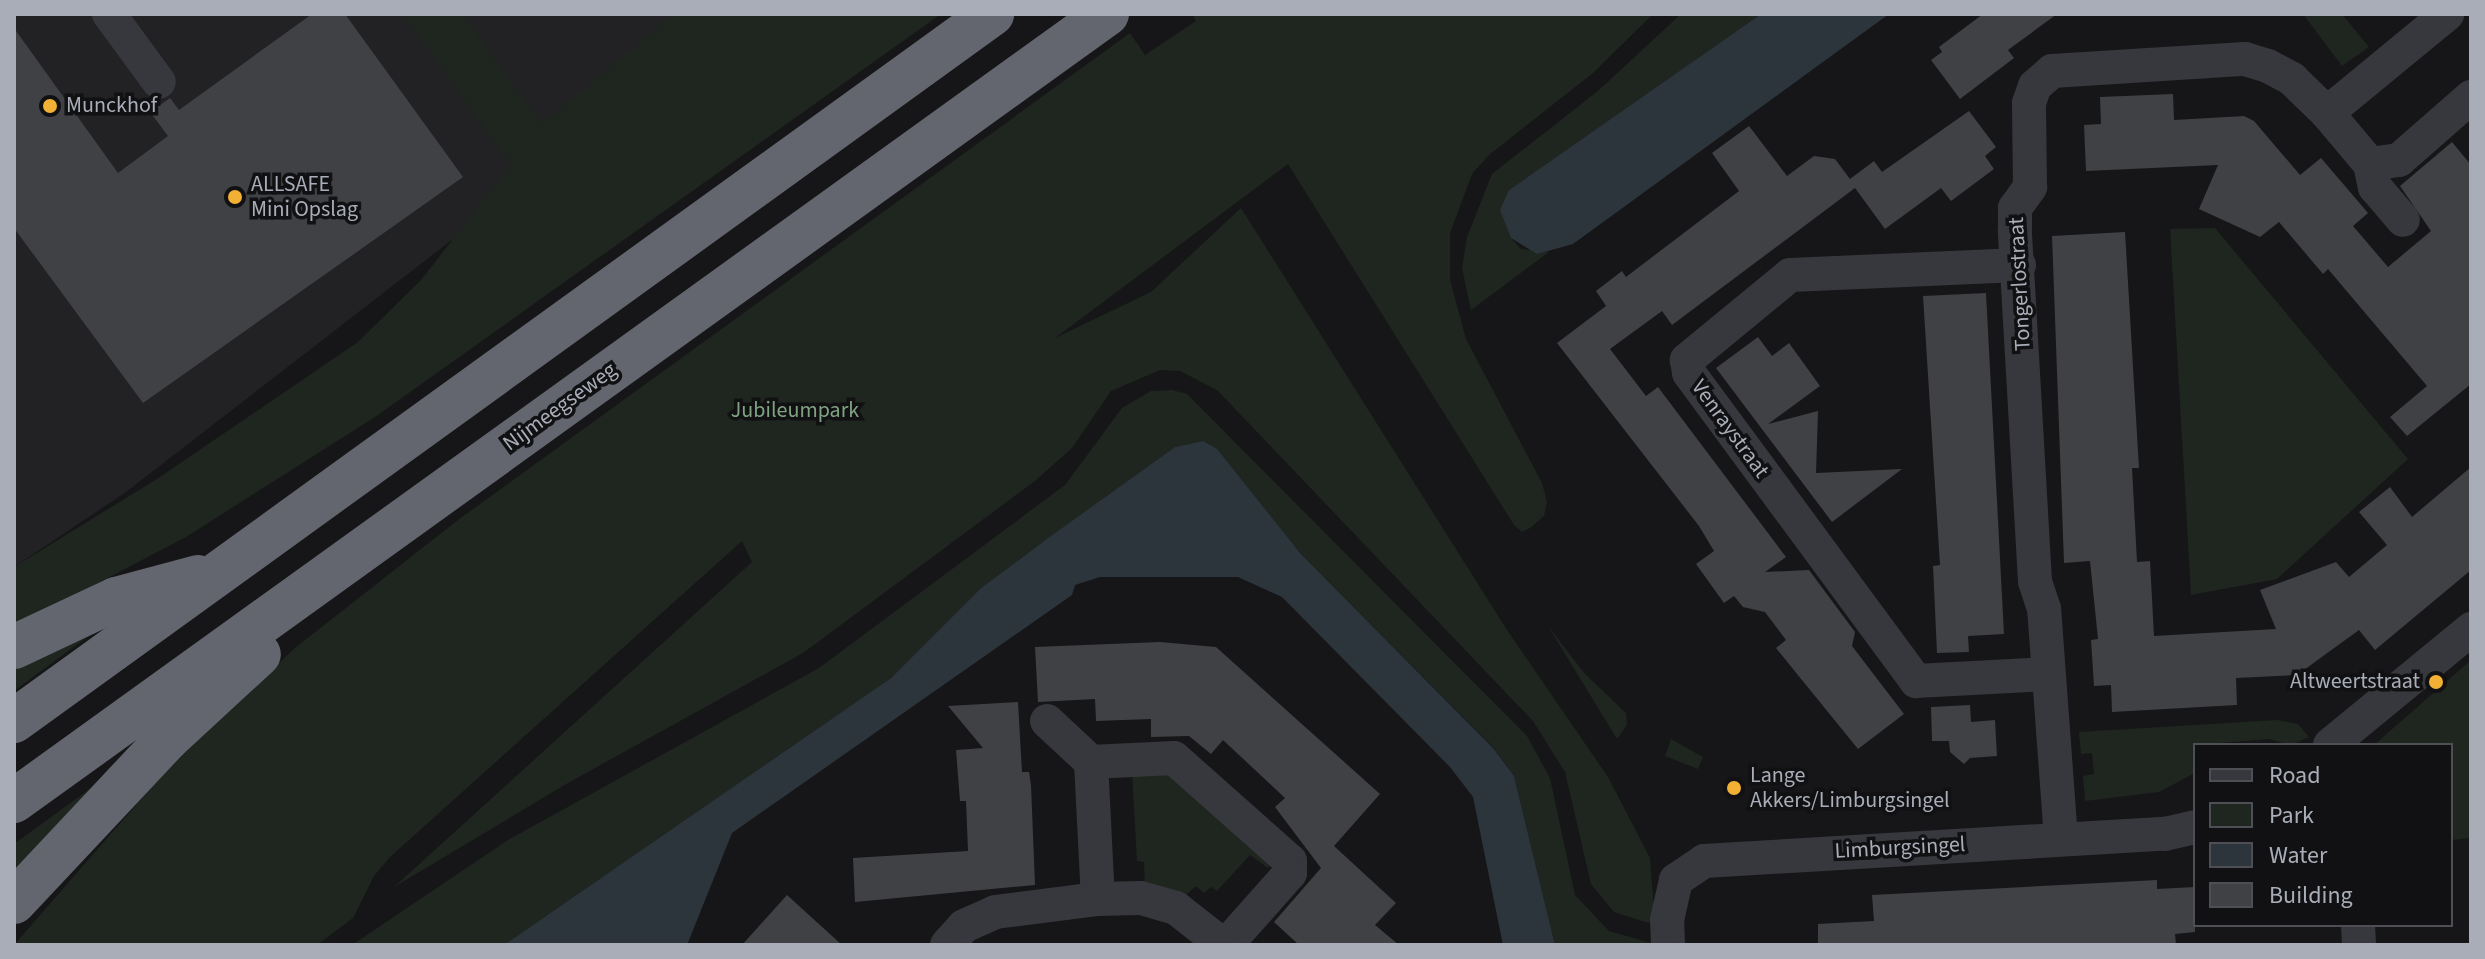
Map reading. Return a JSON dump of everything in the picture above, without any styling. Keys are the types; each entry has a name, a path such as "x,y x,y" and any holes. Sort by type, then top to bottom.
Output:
{"highway":[{"path":"14,721 992,14"},
{"name":"Nijmeegseweg","path":"14,801 1107,14"},
{"path":"14,647 116,599 223,571"},
{"path":"14,902 167,739 288,628 321,579"}],"street":[{"path":"109,14 159,82"},
{"path":"2327,113 2447,14"},
{"name":"Tongerlostraat","path":"2061,839 2044,609 2035,581 2015,208 2030,187 2029,103 2035,86 2052,71 2245,59 2292,79 2327,113 2370,164 2375,187 2403,220"},
{"path":"2370,164 2399,160 2471,97"},
{"name":"Venraystraat","path":"2019,265 1790,275 1687,360 1689,373 1916,681 2048,674"},
{"path":"2332,743 2471,629"},
{"path":"1047,721 1091,762 1098,899"},
{"path":"947,945 964,926 995,912 1098,899 1141,898 1176,908 1224,945 1290,873 1290,861 1174,758 1091,762"},
{"name":"Limburgsingel","path":"1668,945 1667,920 1676,880 1704,861 2165,834 2193,827"}],"shaded area":[{"path":"14,14 744,14 126,492 14,567"}],"green space":[{"path":"403,14 462,14 542,124 674,14 941,14 375,417 186,537 14,627 14,567 157,479 358,342 421,280 511,165"},
{"name":"Jubileumpark","path":"1192,14 1653,14 1593,73 1490,154 1472,174 1450,233 1450,280 1466,339 1542,483 1547,502 1544,516 1530,528 1522,532 1514,525 1288,164 1055,338 1151,292 1241,208 1507,630 1608,777 1650,858 1655,925 1614,912 1591,884 1565,772 1533,721 1217,390 1180,371 1160,370 1111,391 1072,448 1035,481 803,653 568,783 394,887 752,562 742,541 390,857 374,876 353,918 317,945 14,945 177,758 295,648 458,520 1130,33 1145,55 1196,21"},
{"path":"1681,14 1761,14 1509,190 1511,238 1521,249 1549,252 1471,310 1462,268 1467,237 1492,174 1599,90"},
{"path":"2303,14 2342,14 2369,47 2342,66"},
{"path":"2215,228 2408,459 2277,579 2191,595 2170,229"},
{"path":"1172,390 1187,394 1527,736 1550,778 1575,895 1609,931 1658,945 1555,945 1514,776 1494,748 1300,553 1203,441 1175,447 1048,538 981,588 891,678 504,945 352,945 508,840 819,668 1065,485 1122,408 1151,391"},
{"path":"120,613 14,691 14,660"},
{"path":"1548,626 1585,674 1626,713 1627,725 1617,739"},
{"path":"2471,660 2471,838 2453,840 2453,743 2376,743"},
{"path":"2277,720 2298,724 2309,737 2296,743 2269,739 2193,743 2193,774 2159,792 2085,801 2083,776 2094,774 2092,753 2081,754 2079,732"},
{"path":"1671,739 1703,757 1698,769 1665,756"},
{"path":"146,748 14,889 14,844"},
{"path":"1169,769 1273,863 1268,868 1250,855 1217,891 1211,887 1204,893 1196,886 1184,897 1145,885 1144,862 1137,861 1132,772"}],"water":[{"path":"1761,14 1889,14 1573,244 1537,254 1511,238 1500,210 1509,190"},
{"path":"1203,441 1217,449 1300,553 1494,749 1514,776 1555,945 1503,945 1473,797 1450,767 1282,597 1238,577 1100,577 1075,585 1072,595 732,833 687,945 504,945 891,678 981,588 1048,538 1175,447"}],"building":[{"path":"312,14 345,14 463,177 143,403 14,228 14,28 118,173 168,136 150,112 170,98 179,110"},
{"path":"1983,14 2057,14 2008,50 2014,58 1960,99 1931,60 1942,52 1939,47"},
{"path":"2173,94 2174,120 2244,116 2254,121 2300,175 2321,158 2368,213 2353,226 2388,267 2431,231 2400,186 2452,142 2471,165 2471,384 2407,436 2390,417 2427,386 2328,269 2323,274 2279,222 2260,237 2199,209 2218,165 2086,171 2084,125 2101,124 2100,97"},
{"path":"1969,111 1996,147 1985,156 1994,169 1951,201 1941,188 1885,229 1855,188 1672,325 1662,311 1610,349 1646,396 1658,387 1786,557 1765,572 1809,570 1855,632 1852,646 1904,714 1858,749 1776,648 1786,640 1765,612 1743,607 1734,596 1724,603 1696,564 1714,551 1699,526 1557,343 1606,306 1596,291 1622,271 1626,277 1739,191 1712,153 1749,126 1787,176 1814,156 1835,159 1850,179 1874,161 1882,172"},
{"path":"2125,232 2139,468 2132,468 2137,562 2150,561 2154,636 2276,629 2260,590 2336,562 2349,577 2387,545 2359,512 2390,487 2412,517 2471,467 2471,570 2375,650 2359,630 2297,675 2236,678 2237,705 2112,712 2111,685 2094,686 2091,640 2098,639 2090,561 2064,563 2052,236"},
{"path":"1986,293 2004,634 1968,636 1969,652 1937,653 1933,566 1940,565 1923,296"},
{"path":"1758,337 1772,356 1789,343 1820,386 1768,424 1818,411 1816,473 1902,469 1832,522 1716,368"},
{"path":"1160,642 1216,647 1380,794 1334,846 1396,903 1375,925 1399,945 1299,945 1274,922 1321,868 1275,807 1285,798 1223,740 1211,754 1189,736 1151,737 1151,719 1096,721 1095,699 1038,702 1035,647"},
{"path":"1018,702 1022,772 1029,772 1031,785 1035,885 855,902 853,858 968,851 966,801 960,801 956,750 983,748 948,706"},
{"path":"1970,705 1971,722 1995,720 1997,756 1970,758 1964,764 1950,752 1949,741 1932,741 1931,707"},
{"path":"2157,880 2157,889 2193,887 2195,932 2175,934 2176,945 1818,945 1818,924 1874,921 1872,895"},
{"path":"787,895 842,945 742,945"}],"place":[{"name":"Munckhof","path":"50,106"},
{"name":"ALLSAFE Mini Opslag","path":"235,197"},
{"name":"Altweertstraat","path":"2436,682"},
{"name":"Lange Akkers/Limburgsingel","path":"1734,788"}]}
